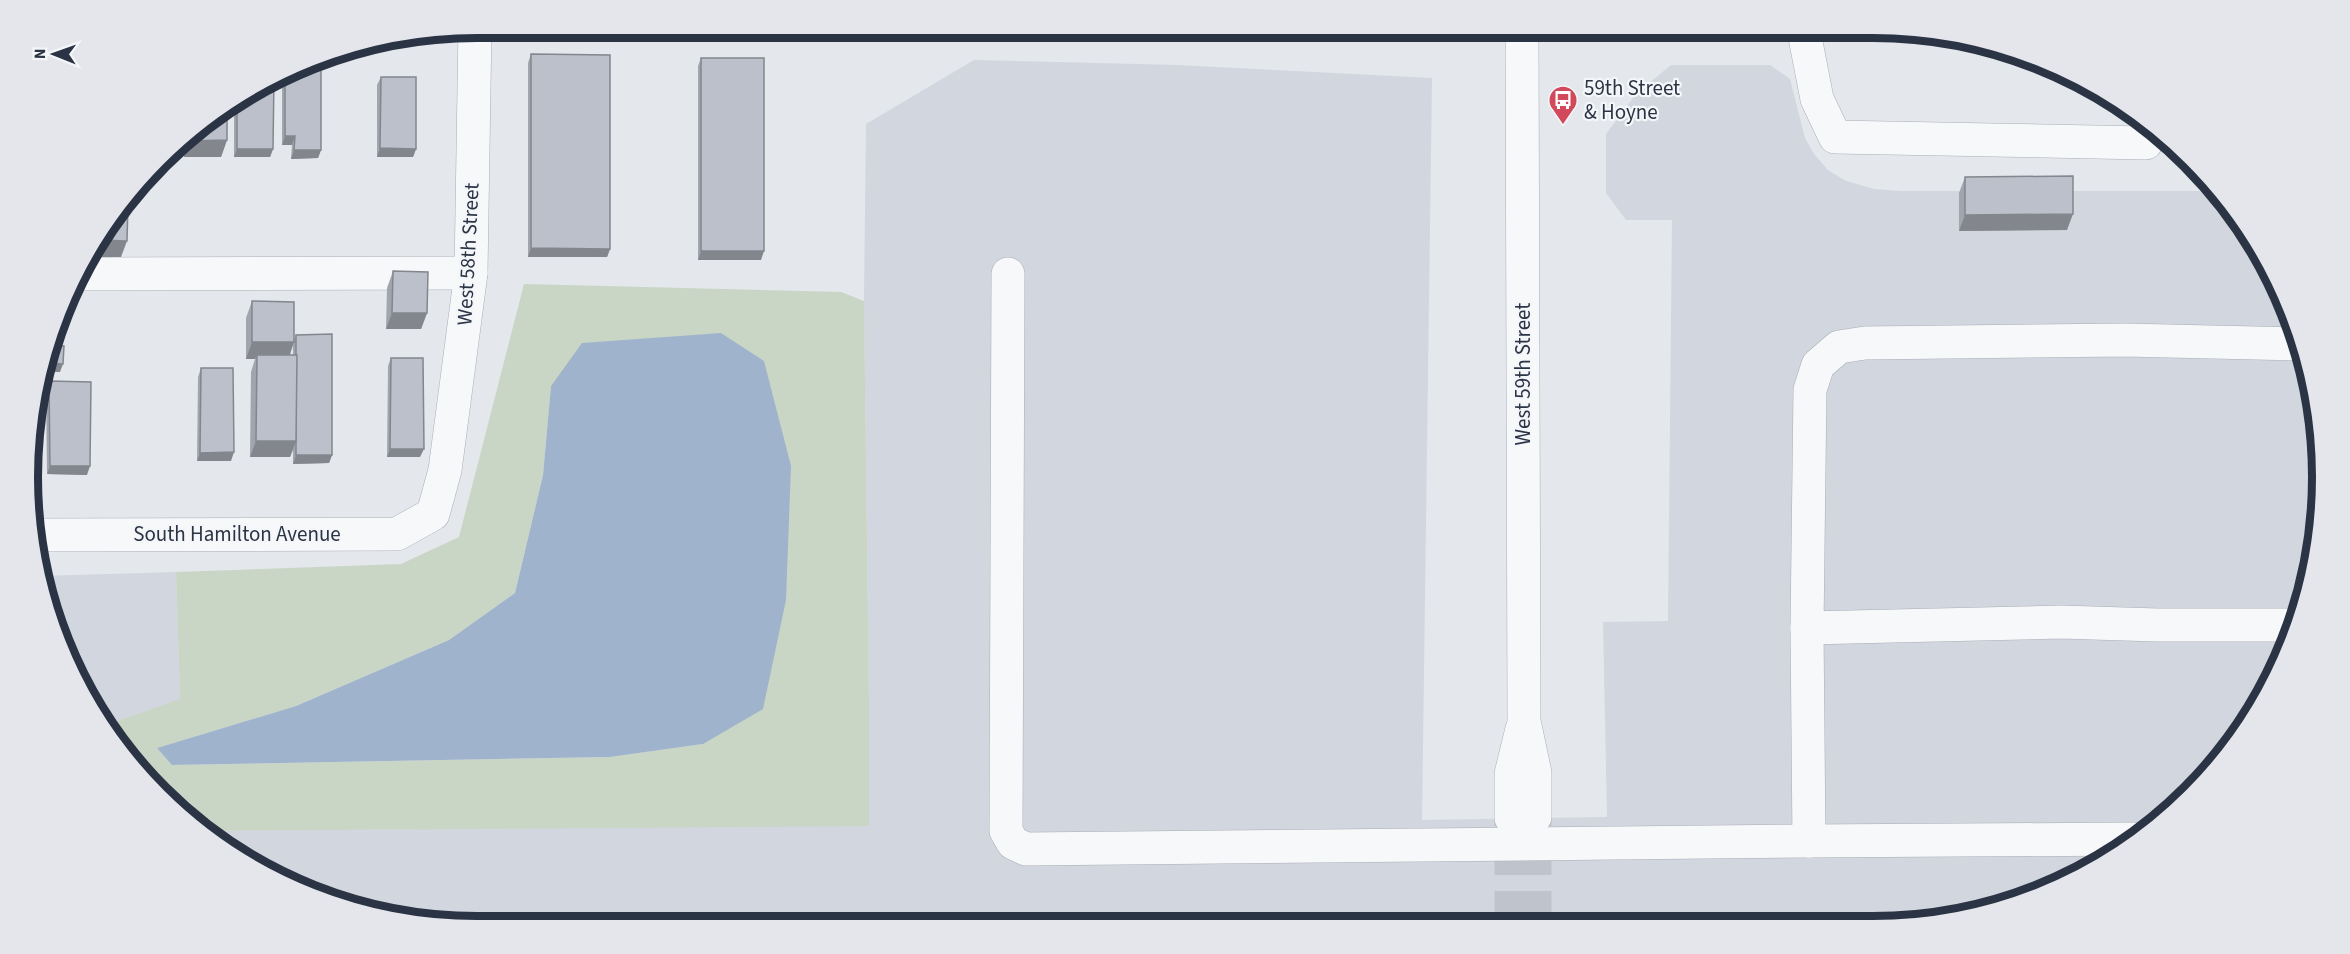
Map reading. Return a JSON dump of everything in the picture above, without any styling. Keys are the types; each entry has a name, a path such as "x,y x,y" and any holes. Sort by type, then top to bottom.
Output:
{"street":[{"name":"West 58th Street","path":"433,514 445,470 471,273 475,38"},
{"name":"West 59th Street","path":"1522,38 1524,721 1535,773 1523,817"},
{"path":"1805,38 1817,99 1835,137 2146,143"},
{"path":"88,274 471,273"},
{"path":"1008,274 1006,831 1013,843 1026,849 2120,840"},
{"path":"1809,841 1807,628 1810,390 1818,365 1839,347 1865,342 2114,340 2292,344"},
{"name":"South Hamilton Avenue","path":"41,535 397,534 433,514"},
{"path":"1807,628 2061,622 2286,625"}],"shaded area":[{"path":"974,60 1177,65 1432,78 1422,820 1607,817 1603,622 1668,621 1672,220 1626,220 1606,193 1606,134 1636,94 1671,65 1770,65 1790,79 1805,138 1814,154 1828,170 1846,181 1874,189 1901,191 2206,191 2222,209 2254,257 2267,283 2289,336 2304,391 2312,448 2312,506 2304,563 2289,618 2254,697 2222,745 2184,788 2141,826 2093,858 2041,883 1987,902 1902,916 448,916 391,908 336,893 257,858 216,831 869,825 864,301 866,124"},
{"path":"176,572 180,700 113,723 96,697 71,645 49,576"}],"green space":[{"path":"524,284 841,292 864,301 869,826 216,831 166,788 128,745 113,723 180,699 176,572 401,564 459,537","holes":["551,386 703,744 610,757 173,765 157,748 296,706 449,640 515,593 543,475"]}],"water":[{"path":"721,333 764,361 791,466 786,600 763,709 703,744 610,757 172,765 157,748 296,706 449,640 515,593 543,475 551,386 582,343"}],"building":[{"path":"531,54 610,55 610,249 531,248"},
{"path":"701,58 764,58 764,251 701,251"},
{"path":"321,68 321,150 294,150 295,136 285,136 285,82"},
{"path":"381,77 416,77 416,149 380,148"},
{"path":"274,88 273,149 237,149 237,109"},
{"path":"227,116 227,140 194,141"},
{"path":"2073,176 2073,214 1965,215 1965,177"},
{"path":"128,209 127,241 107,240"},
{"path":"393,271 428,272 427,313 392,313"},
{"path":"252,301 294,302 294,342 252,342"},
{"path":"332,334 332,455 296,455 296,335"},
{"path":"58,346 64,346 63,364 52,363"},
{"path":"257,355 297,355 296,441 256,441"},
{"path":"391,358 423,358 424,449 390,449"},
{"path":"201,368 233,368 234,452 200,453"},
{"path":"49,381 91,382 90,466 50,466"}],"tunnel":[{"path":"1535,817 1535,916"},
{"path":"1511,818 1511,916"}],"place":[{"name":"59th Street & Hoyne","path":"1563,126"}]}
